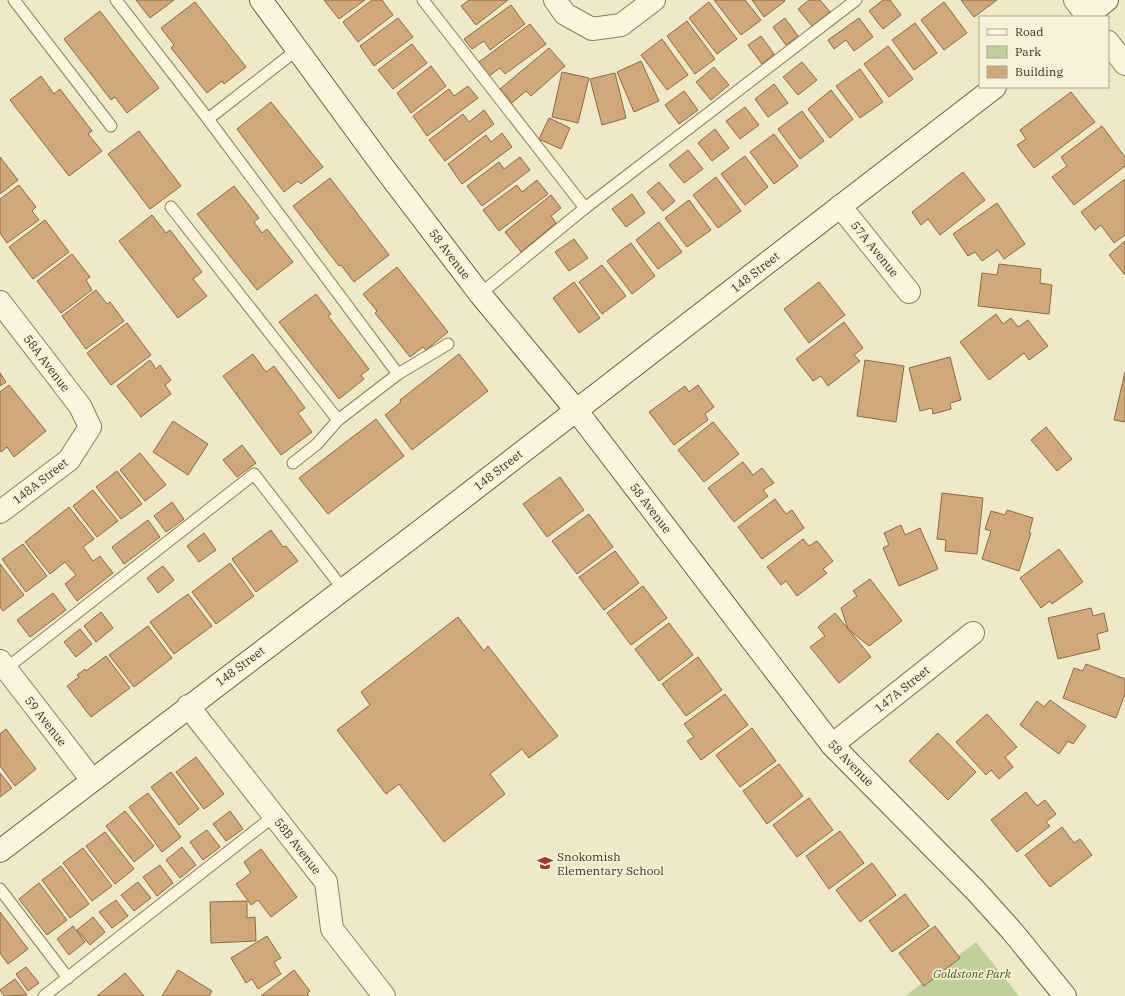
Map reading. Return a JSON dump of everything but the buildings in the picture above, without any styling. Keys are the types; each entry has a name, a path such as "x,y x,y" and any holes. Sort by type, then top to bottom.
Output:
{"street":[{"name":"58 Avenue","path":"260,0 298,49 384,168 480,294 576,410 832,745 976,891 1012,931 1065,996"},
{"path":"555,0 565,14 592,29 621,25 654,0"},
{"path":"1084,12 1107,0"},
{"path":"1109,43 1125,64"},
{"name":"148 Street","path":"0,851 994,88"},
{"name":"57A Avenue","path":"840,206 909,292"},
{"name":"58A Avenue","path":"0,302 80,406 90,427"},
{"name":"148A Street","path":"0,512 68,460 90,427"},
{"name":"147A Street","path":"832,745 973,633"},
{"name":"59 Avenue","path":"2,668 92,780"},
{"name":"58B Avenue","path":"188,706 326,882 332,929 384,996"}],"lane":[{"path":"14,0 111,126"},
{"path":"116,0 208,119 398,374"},
{"path":"423,0 585,208"},
{"path":"480,294 585,208 856,0"},
{"path":"208,119 298,49"},
{"path":"171,207 338,420"},
{"path":"293,463 317,444 338,420 398,374 448,344"},
{"path":"2,668 254,474 343,589"},
{"path":"44,996 274,816"},
{"path":"0,889 68,978"}],"green space":[{"name":"Goldstone Park","path":"976,942 1019,996 905,996"}],"place":[{"name":"Snokomish Elementary School","path":"545,863"}]}
